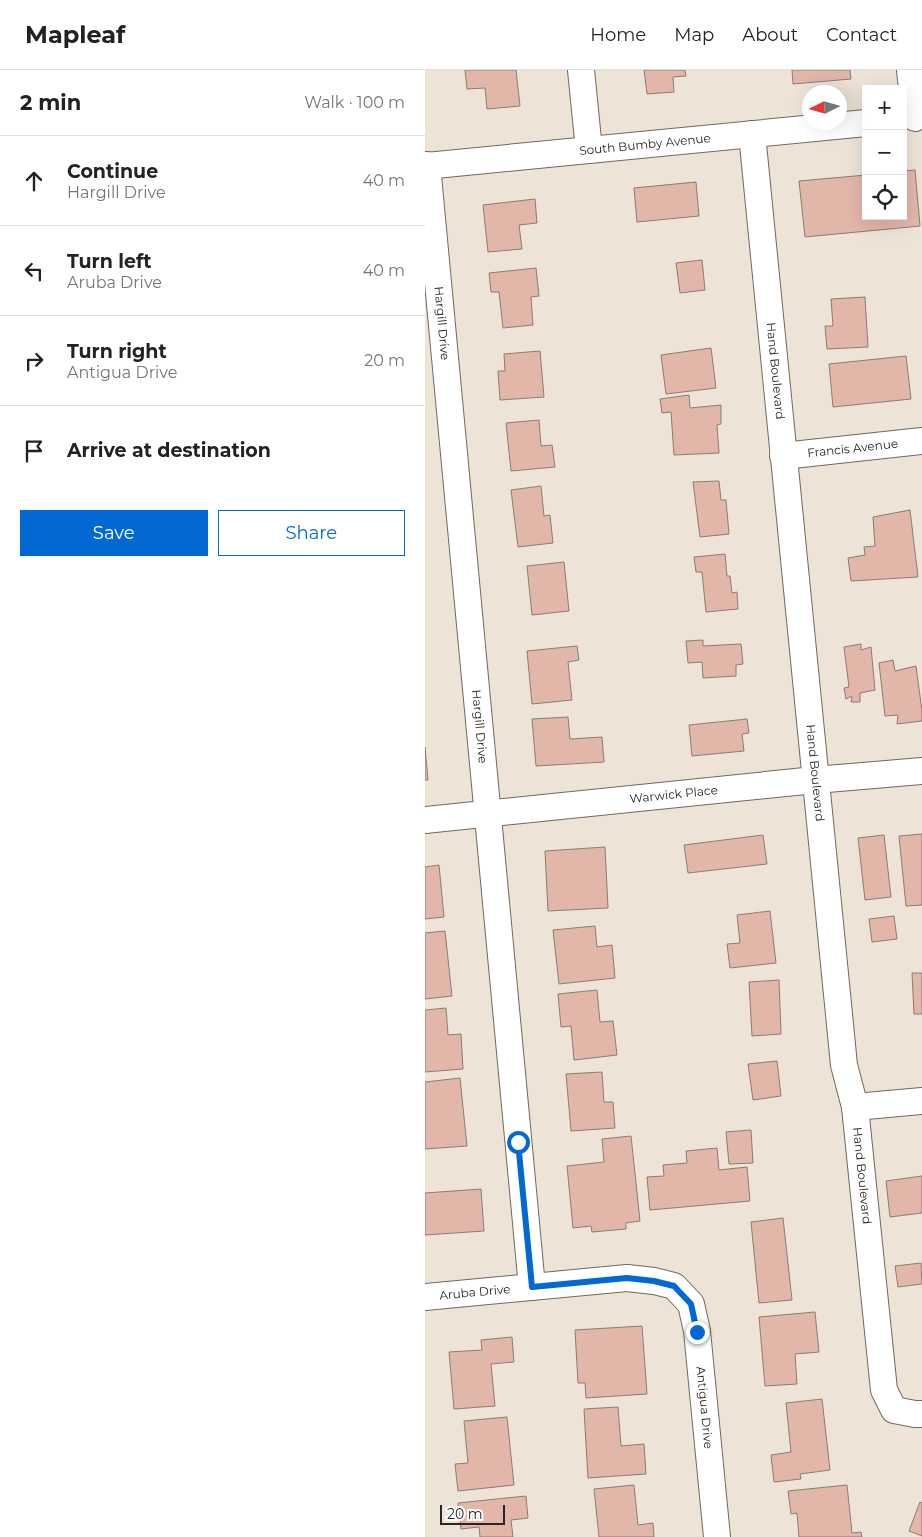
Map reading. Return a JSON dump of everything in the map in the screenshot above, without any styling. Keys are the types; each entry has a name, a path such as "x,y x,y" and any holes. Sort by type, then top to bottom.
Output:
{"street":[{"path":"581,70 589,150"},
{"path":"910,70 913,118"},
{"name":"South Bumby Avenue","path":"426,166 862,123"},
{"name":"Hand Boulevard","path":"752,134 843,1065 855,1107 884,1390 894,1410 922,1414"},
{"name":"Hargill Drive","path":"426,166 532,1287"},
{"name":"Francis Avenue","path":"783,456 922,441"},
{"name":"Warwick Place","path":"425,820 815,780 922,771"},
{"path":"855,1107 922,1101"},
{"name":"Aruba Drive","path":"425,1297 627,1278 654,1281 674,1286"},
{"name":"Antigua Drive","path":"674,1286 691,1304 697,1332 717,1537"}],"building":[{"path":"465,70 516,70 520,106 487,109 485,88 467,89"},
{"path":"644,70 685,70 686,76 673,77 674,92 647,94"},
{"path":"792,70 850,70 851,79 793,84"},
{"path":"915,170 920,226 805,237 799,181 862,175 862,220 907,220 907,171"},
{"path":"696,182 699,216 637,222 634,188"},
{"path":"535,199 537,223 519,225 522,249 488,252 483,205"},
{"path":"702,260 705,290 680,293 676,263"},
{"path":"536,268 539,296 531,297 533,325 503,328 499,292 491,292 489,273"},
{"path":"865,297 868,347 827,349 825,326 833,326 831,299"},
{"path":"711,348 716,388 666,394 661,355"},
{"path":"540,351 544,397 500,400 498,371 505,371 504,354"},
{"path":"906,356 911,399 833,407 829,364"},
{"path":"689,395 690,408 721,405 721,424 717,425 719,453 674,455 671,412 662,413 660,399"},
{"path":"539,420 541,446 552,445 555,467 511,471 506,423"},
{"path":"719,481 721,500 726,500 729,534 700,537 693,482"},
{"path":"541,486 544,516 550,515 553,543 518,547 511,490"},
{"path":"910,510 918,577 851,581 848,558 865,555 864,547 875,546 873,517"},
{"path":"725,554 727,576 730,576 732,593 737,592 738,609 706,612 702,572 696,572 694,557"},
{"path":"564,562 569,611 532,615 527,566"},
{"path":"703,640 703,646 741,644 743,664 736,665 736,676 703,678 702,662 688,663 686,641"},
{"path":"861,644 861,650 871,647 875,690 860,693 860,702 851,702 852,696 846,699 844,688 849,687 844,647"},
{"path":"577,646 579,660 568,662 572,700 532,704 527,651"},
{"path":"893,660 895,671 916,666 922,721 897,724 898,715 885,716 879,663"},
{"path":"568,717 570,739 602,737 604,762 536,766 532,719"},
{"path":"747,719 749,733 742,734 744,751 692,756 689,725"},
{"path":"425,747 428,780 425,780"},
{"path":"922,834 922,905 906,906 899,836"},
{"path":"763,835 767,864 688,873 684,845"},
{"path":"884,835 891,897 865,900 858,838"},
{"path":"605,847 608,908 548,911 545,851"},
{"path":"439,865 444,917 425,919 425,867"},
{"path":"770,911 776,963 730,968 727,944 740,943 737,915"},
{"path":"894,916 897,939 872,942 869,919"},
{"path":"595,926 597,947 612,945 615,978 559,984 553,930"},
{"path":"445,931 452,996 425,999 425,933"},
{"path":"912,973 922,973 922,1014 914,1014"},
{"path":"779,980 781,1034 752,1036 749,982"},
{"path":"597,990 600,1022 613,1021 617,1055 574,1060 571,1026 561,1027 558,994"},
{"path":"446,1008 448,1035 461,1034 463,1069 425,1072 425,1010"},
{"path":"777,1061 781,1096 753,1100 748,1064"},
{"path":"602,1072 604,1102 613,1102 615,1128 571,1131 566,1074"},
{"path":"460,1078 467,1146 425,1149 425,1082"},
{"path":"751,1130 753,1163 729,1164 726,1132"},
{"path":"631,1136 640,1221 626,1223 626,1229 592,1232 591,1226 573,1228 567,1166 604,1162 602,1139"},
{"path":"717,1148 719,1170 747,1167 750,1201 650,1210 647,1177 664,1176 663,1165 687,1163 686,1151"},
{"path":"922,1176 922,1213 890,1217 886,1181"},
{"path":"481,1189 484,1231 425,1235 425,1193"},
{"path":"783,1218 792,1300 759,1303 751,1222"},
{"path":"921,1263 922,1284 898,1287 895,1266"},
{"path":"815,1312 819,1352 795,1354 797,1384 765,1386 759,1317"},
{"path":"642,1326 647,1394 586,1398 585,1383 578,1383 575,1330"},
{"path":"512,1337 514,1362 491,1364 495,1406 454,1409 449,1352 482,1350 481,1340"},
{"path":"822,1399 830,1470 800,1474 801,1479 774,1482 771,1455 791,1452 786,1403"},
{"path":"618,1407 621,1446 644,1444 646,1474 588,1478 584,1409"},
{"path":"507,1417 514,1485 458,1491 455,1464 468,1463 464,1421"},
{"path":"634,1485 638,1525 653,1523 654,1537 599,1537 594,1489"},
{"path":"847,1485 852,1533 861,1532 862,1537 799,1537 797,1513 791,1514 788,1491"},
{"path":"526,1496 528,1518 511,1520 513,1537 480,1537 479,1527 461,1529 458,1503"},
{"path":"920,1502 922,1503 922,1536 909,1531"}],"route":[{"path":"518,1142 532,1287 627,1278 654,1281 674,1286 691,1304 697,1332"}]}
